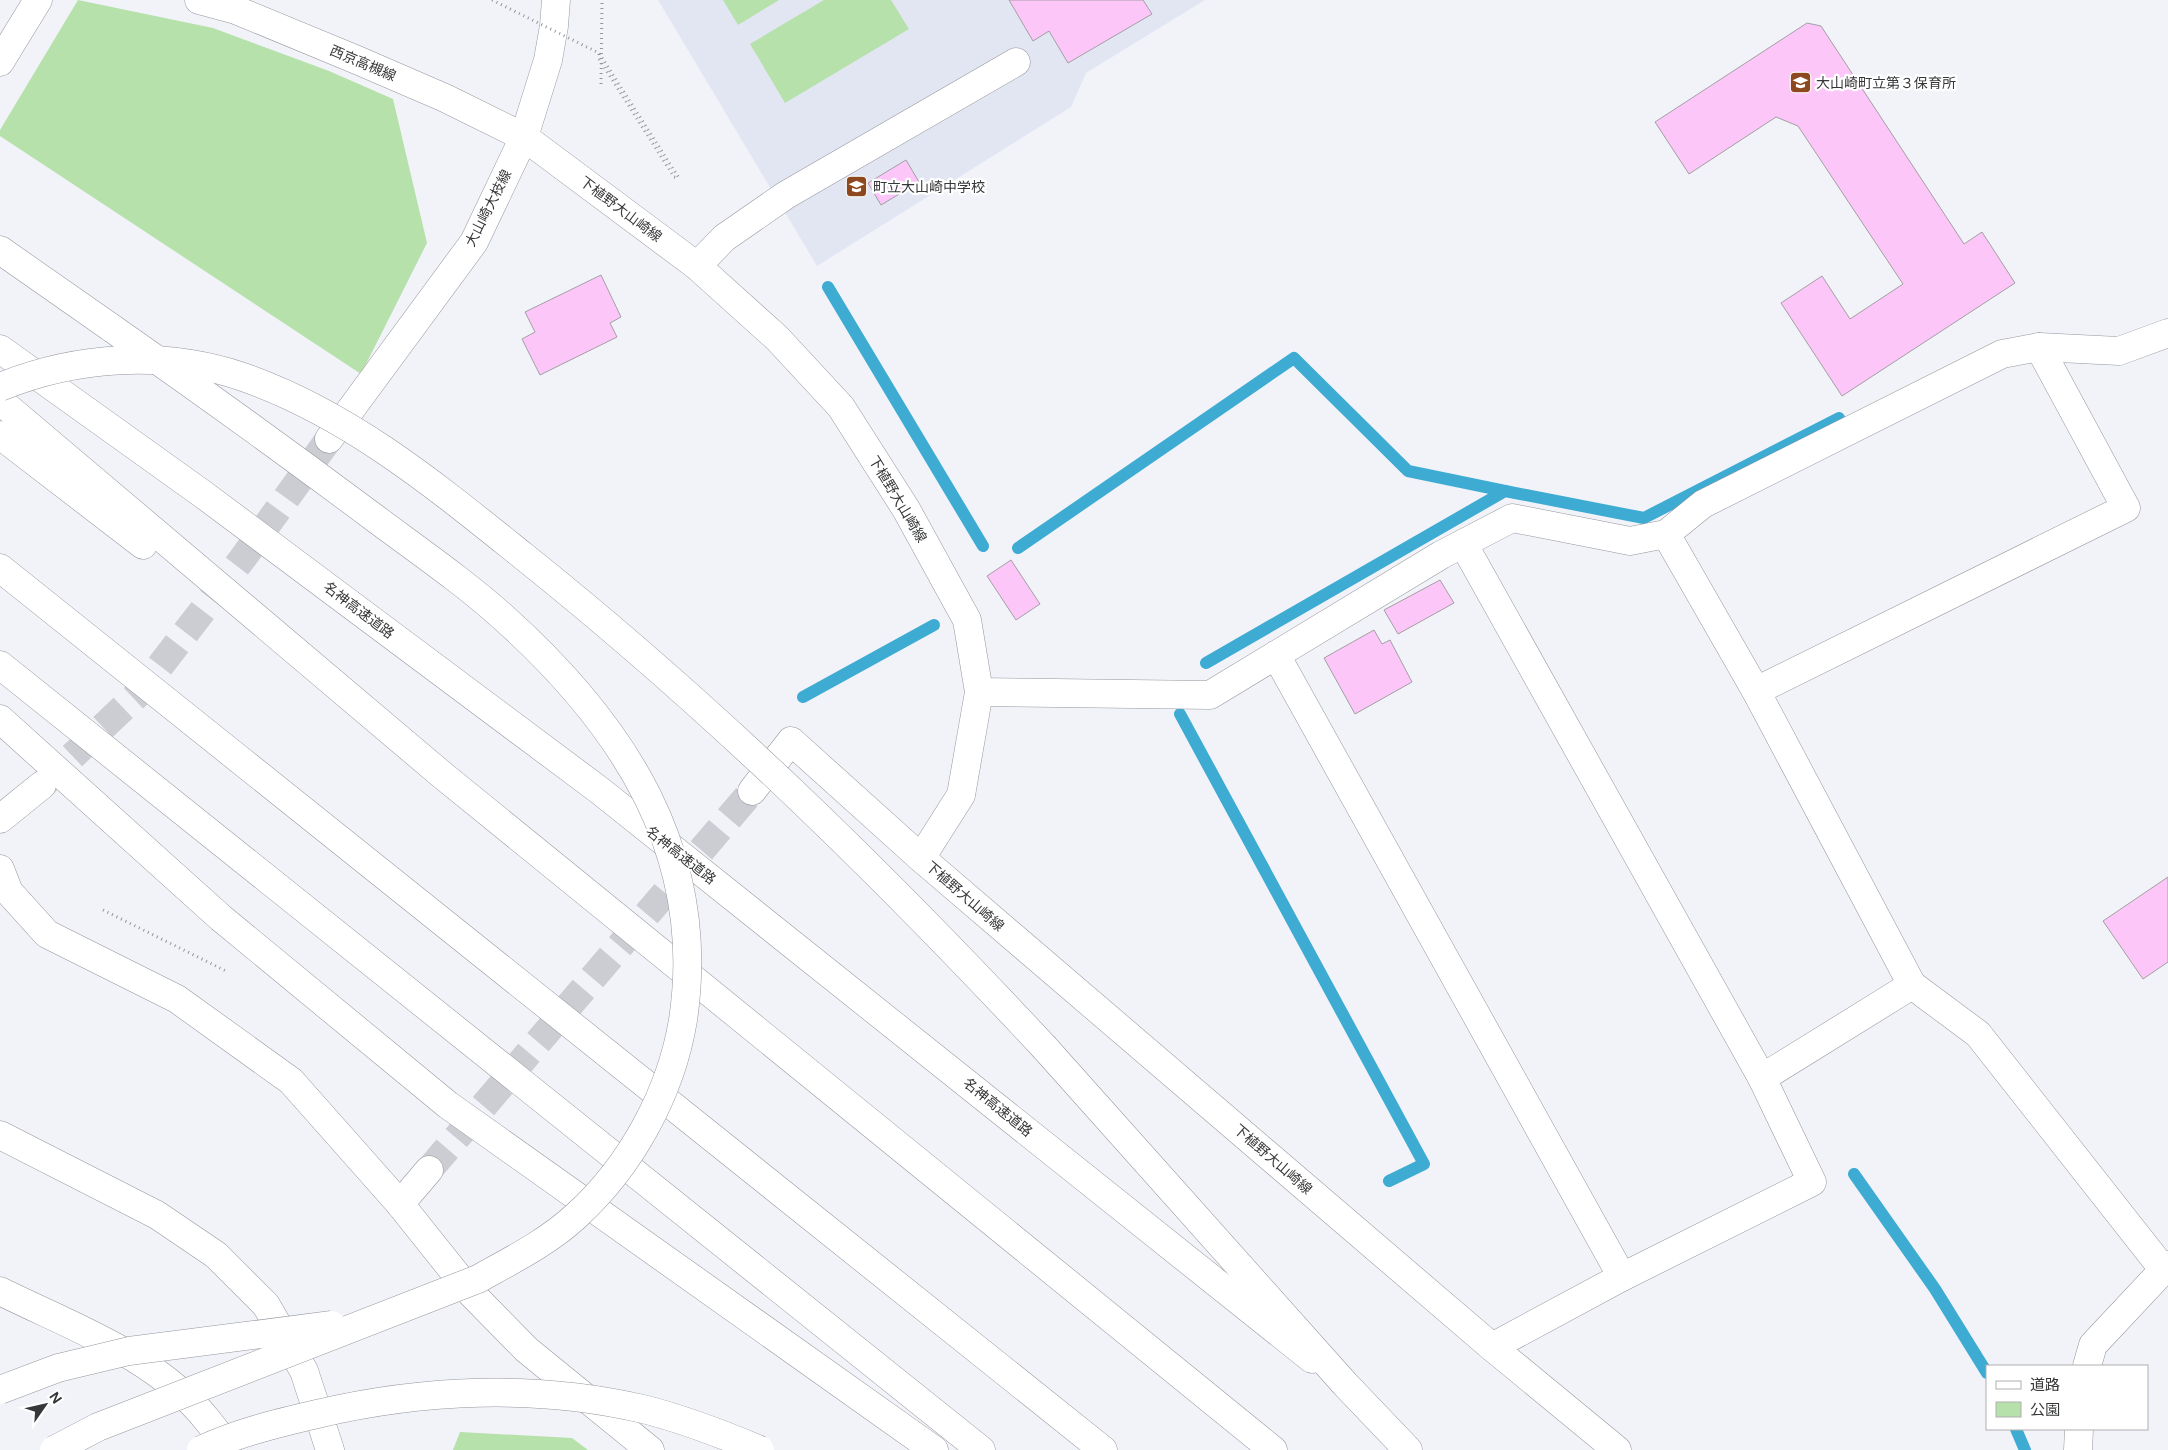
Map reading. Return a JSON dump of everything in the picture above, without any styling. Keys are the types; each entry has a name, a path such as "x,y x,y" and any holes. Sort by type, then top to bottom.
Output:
{"main road":[{"path":"0,62 38,0"},
{"name":"西京高槻線","path":"199,0 236,10 357,60 445,98 524,137"},
{"name":"大山崎大枝線","path":"329,439 474,242 524,137 548,60 556,0"},
{"path":"697,266 724,238 786,195 1016,62"},
{"name":"下植野大山崎線","path":"524,137 697,266 777,338 842,407 906,509 967,620 979,692 961,795 921,858 1492,1346 1618,1450"},
{"path":"0,250 273,441 502,616 545,656 596,713 628,758 650,800 672,859 685,919 687,955 686,999 680,1039 669,1075 653,1113 615,1173 576,1216 529,1250 495,1269 421,1302 98,1427 54,1450"},
{"path":"979,692 1210,695 1441,555 1464,545 1512,518 1630,541 1666,534 1703,504 2002,354 2039,347 2119,351 2168,333"},
{"path":"1756,691 2126,508 2039,347"},
{"name":"名神高速道路","path":"0,349 204,494 599,790 1344,1384"},
{"path":"0,387 54,368 116,359 176,362 241,376 297,399 353,428 410,467 567,591 725,729 863,858 957,953 1045,1048 1344,1384 1408,1450"},
{"path":"0,401 441,774 1272,1450"},
{"path":"0,435 441,774"},
{"path":"1666,534 1756,691 1912,985 1978,1034 2165,1267 2093,1345 2087,1365"},
{"path":"1464,545 1762,1078 1812,1182 1622,1277 1492,1346"},
{"path":"0,568 1103,1450"},
{"path":"1276,655 1622,1277"},
{"path":"0,665 981,1450"},
{"path":"0,719 221,918 448,1105 934,1450"},
{"path":"752,791 791,741 921,858"},
{"path":"0,819 42,785"},
{"path":"0,869 10,892 47,934 177,999 292,1081 400,1204 471,1293 527,1350 650,1450"},
{"path":"1762,1078 1912,985"},
{"path":"0,1135 157,1215 216,1255 266,1306 295,1355 304,1371 330,1450"},
{"path":"400,1204 429,1170"},
{"path":"0,1291 157,1371 194,1403 224,1441 227,1450"},
{"path":"0,1390 35,1376 91,1358 164,1345 318,1328 376,1315 421,1302"},
{"path":"201,1450 277,1424 349,1407 422,1396 497,1392 565,1396 642,1409 712,1430 760,1450"},
{"path":"2078,1450 2079,1430"}],"path":[{"path":"492,0 600,53 679,178"},
{"path":"601,84 602,0"},
{"path":"103,910 233,974"}],"shaded area":[{"name":"町立大山崎中学校","path":"658,0 1205,0 1086,73 1071,107 817,266"}],"green space":[{"path":"78,0 213,28 329,71 393,99 427,243 361,374 0,136 0,130"},
{"path":"723,0 779,0 738,25"},
{"path":"824,0 891,0 909,29 785,103 750,44"},
{"path":"460,1432 572,1438 588,1450 453,1450"}],"building":[{"path":"1009,0 1143,0 1152,14 1068,63 1049,31 1033,41"},
{"path":"1807,23 1821,26 1964,244 1982,232 2015,283 1842,396 1781,303 1822,276 1850,319 1903,284 1798,126 1776,117 1689,174 1655,122"},
{"path":"906,160 919,182 881,205 868,183"},
{"path":"601,275 621,317 610,323 617,337 540,375 522,339 535,332 525,312"},
{"path":"1011,560 1040,604 1016,620 987,576"},
{"path":"1440,580 1454,603 1398,634 1384,610"},
{"path":"1374,630 1382,644 1390,640 1412,682 1355,714 1324,658"},
{"path":"2168,877 2168,962 2143,979 2103,921"}],"waterway":[{"path":"828,287 983,546"},
{"path":"1018,548 1294,358 1408,471 1505,491"},
{"path":"1206,663 1505,491 1644,518 1839,418"},
{"path":"803,697 934,625"},
{"path":"1180,714 1424,1164 1389,1181"},
{"path":"1854,1174 1935,1289 1986,1371"},
{"path":"2016,1430 2025,1450"}],"tunnel":[{"path":"42,785 140,692 243,558 329,439"},
{"path":"429,1170 752,791"}],"place":[{"name":"大山崎町立第３保育所","path":"1800,83"},
{"name":"町立大山崎中学校","path":"857,187"}]}
